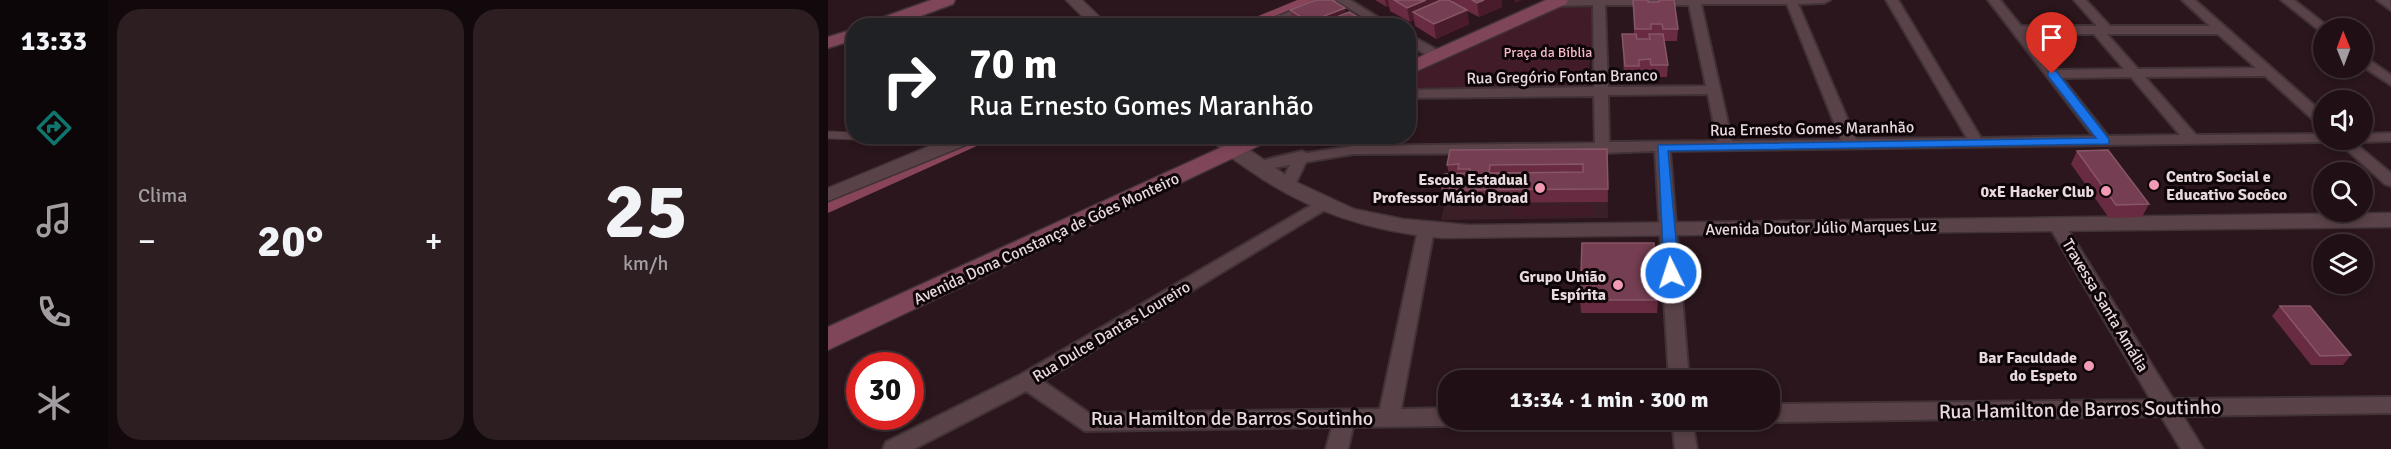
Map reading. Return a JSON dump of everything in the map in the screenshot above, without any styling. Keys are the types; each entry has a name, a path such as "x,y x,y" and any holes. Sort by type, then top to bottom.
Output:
{"main road":[{"path":"896,18 947,0"},
{"path":"1416,66 1558,1"},
{"path":"828,44 846,37"},
{"name":"Avenida Dona Constança de Góes Monteiro","path":"828,339 1226,144"}],"street":[{"path":"1073,0 1093,18"},
{"path":"1283,18 1331,0"},
{"path":"1341,0 1372,18"},
{"path":"1791,0 1851,145"},
{"path":"1558,1 1824,0"},
{"path":"1892,0 1977,143"},
{"path":"1994,0 2104,141"},
{"path":"2080,0 2136,73 2192,140"},
{"path":"2188,0 2313,112"},
{"path":"2287,0 2313,20"},
{"path":"2383,0 2391,6"},
{"path":"1694,1 1726,147"},
{"path":"1599,2 1602,149"},
{"path":"2017,30 2221,30"},
{"path":"1416,43 1438,56"},
{"path":"2373,67 2391,81"},
{"path":"2052,74 2269,72"},
{"name":"Rua Gregório Fontan Branco","path":"1416,94 1602,94 1715,90"},
{"path":"2373,138 2391,137"},
{"name":"Rua Ernesto Gomes Maranhão","path":"1257,166 1302,156 1353,150 1602,149 2313,138"},
{"path":"828,195 952,144"},
{"name":"Avenida Doutor Júlio Marques Luz","path":"1226,144 1257,166 1322,204 1364,219 1426,230 1668,230 2391,220"},
{"path":"1662,148 1678,370"},
{"path":"2355,150 2391,181"},
{"path":"1288,184 1302,156"},
{"name":"Rua Dulce Dantas Loureiro","path":"894,449 1027,381 1322,204"},
{"name":"Travessa Santa Amália","path":"2056,224 2193,449"},
{"path":"1389,418 1426,230"},
{"name":"Rua Hamilton de Barros Soutinho","path":"1027,381 1085,422 1438,417"},
{"name":"Rua Hamilton de Barros Soutinho","path":"1780,413 2391,405"},
{"path":"1337,449 1345,418"},
{"path":"1683,430 1686,449"}],"lane":[{"path":"828,135 846,136"}],"shaded area":[{"path":"1607,157 1608,218 1441,220 1453,159"}],"green space":[{"name":"Praça da Bíblia","path":"1560,0 1597,1 1587,85 1596,93 1416,94 1416,66"},
{"path":"1593,205 1593,216 1510,217 1511,206"}],"building":[{"path":"1316,0 1332,0 1345,8 1319,18 1303,18 1290,10"},
{"path":"1394,0 1426,0 1407,8"},
{"path":"1441,0 1449,0 1467,10 1434,24 1413,12"},
{"path":"1633,0 1659,2 1659,0 1674,0 1678,29 1663,29 1662,24 1651,24 1651,29 1635,29"},
{"path":"1349,12 1359,18 1334,18"},
{"path":"1622,34 1636,34 1637,39 1650,39 1649,34 1663,34 1668,65 1651,65 1650,59 1639,60 1639,66 1625,66"},
{"path":"1607,149 1608,189 1442,190 1445,174 1469,173 1470,169 1458,169 1459,164 1447,165 1450,150","holes":["1583,164 1583,172 1489,173 1490,165"]},
{"path":"2108,150 2149,204 2116,205 2077,151"},
{"name":"Grupo União Espírita","path":"1582,243 1654,243 1658,300 1580,300"},
{"path":"2280,306 2310,306 2351,355 2320,356"}],"waterway":[{"path":"1262,18 1310,0"},
{"path":"828,207 973,144"}],"place":[{"name":"Centro Social e Educativo Socôco","path":"2154,185"},
{"name":"Escola Estadual Professor Mário Broad","path":"1540,188"},
{"name":"0xE Hacker Club","path":"2106,191"},
{"name":"Grupo União Espírita","path":"1618,285"},
{"name":"Bar Faculdade do Espeto","path":"2089,366"}],"route":[{"path":"1671,273 1662,148 2104,141 2052,74"}]}
